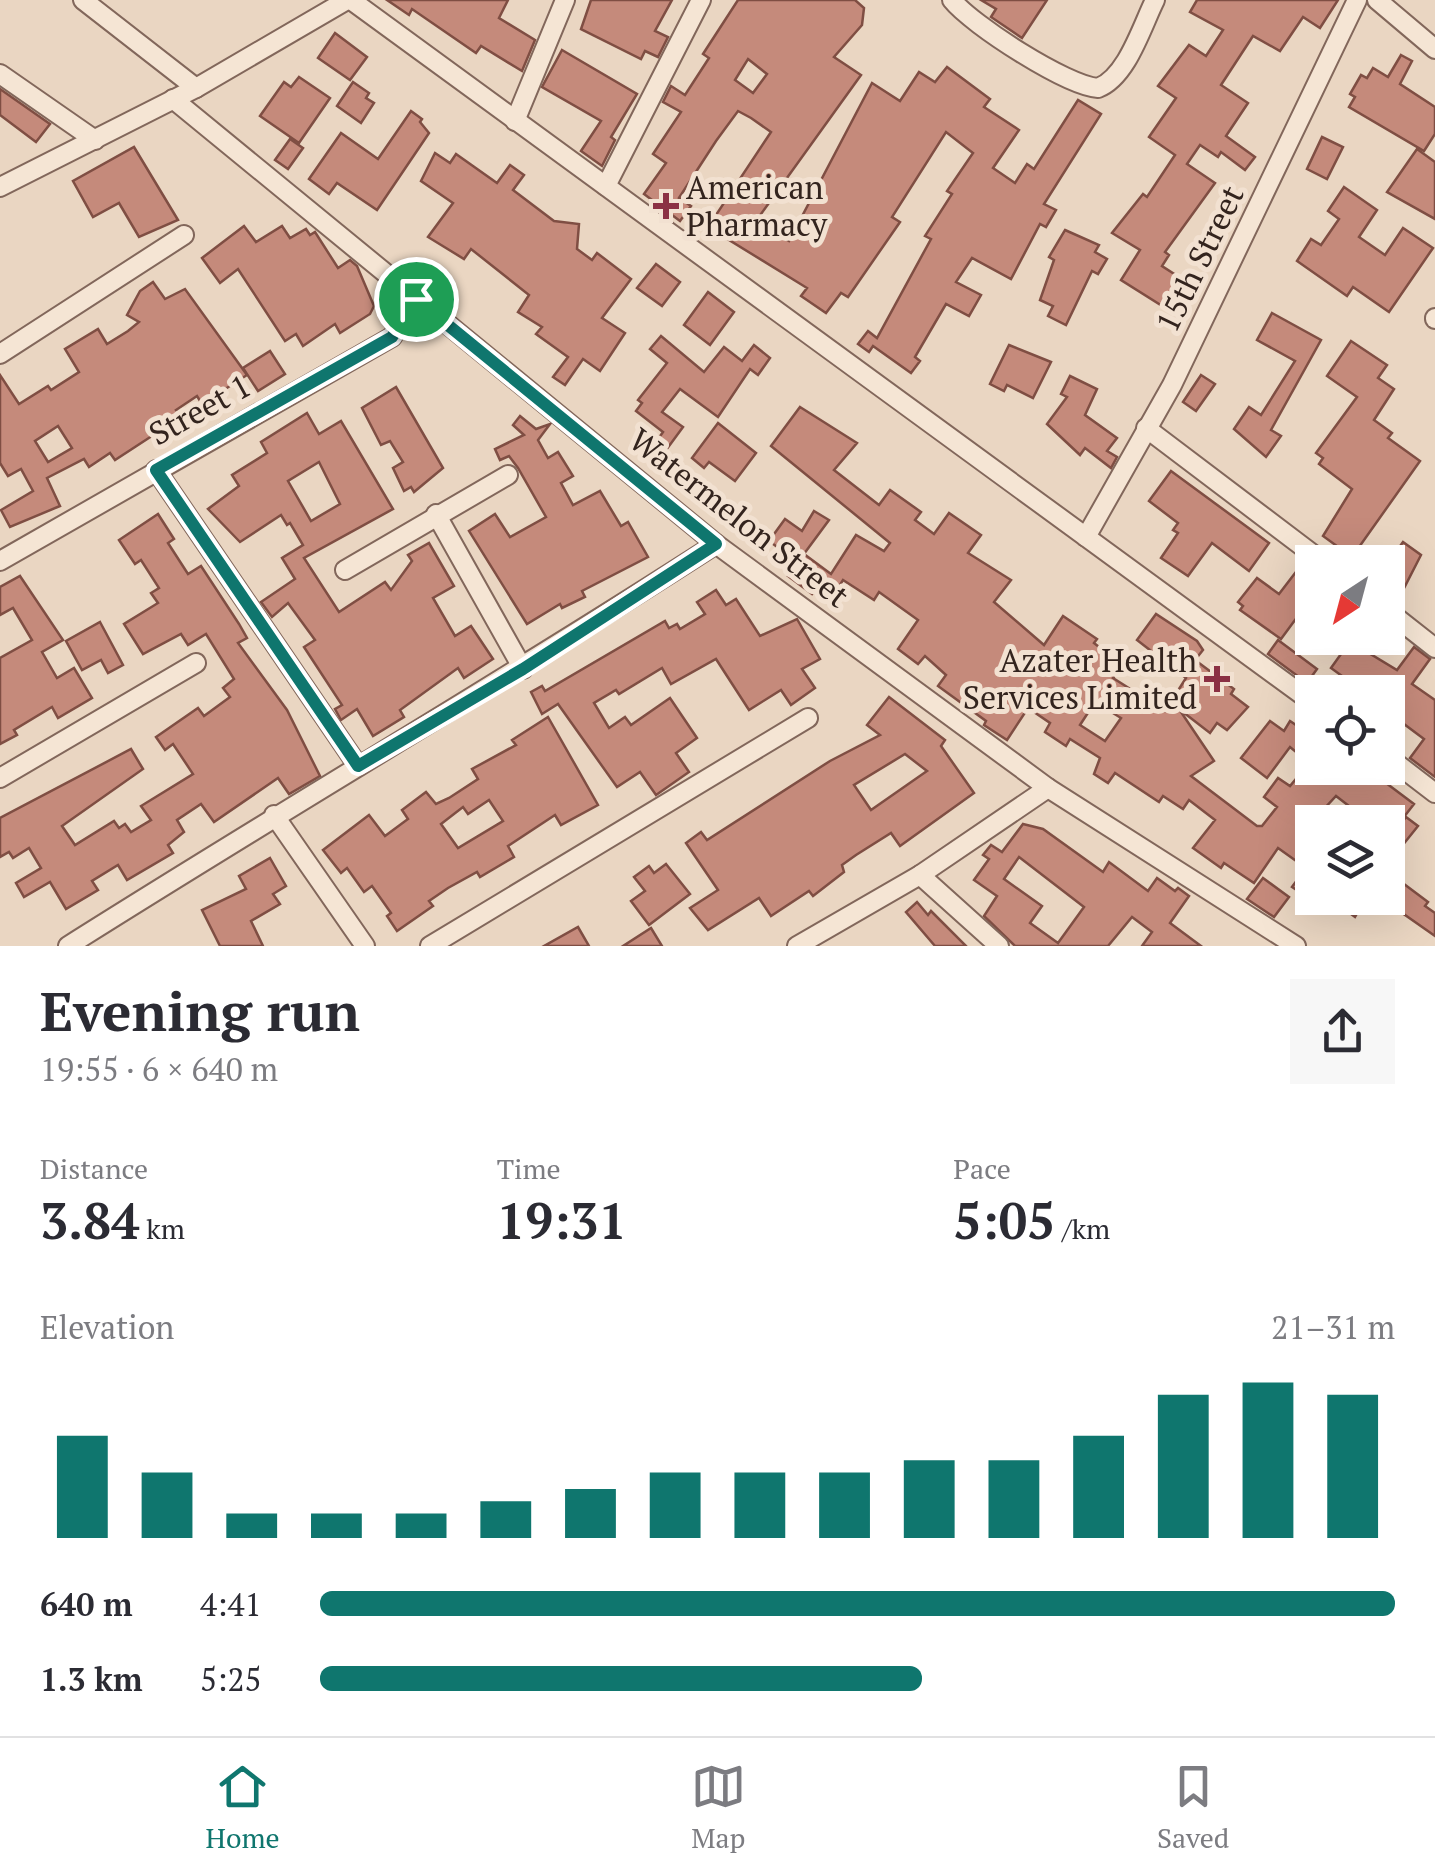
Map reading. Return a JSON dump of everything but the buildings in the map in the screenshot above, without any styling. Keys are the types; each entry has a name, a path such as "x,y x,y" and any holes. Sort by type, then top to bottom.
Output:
{"street":[{"path":"83,0 196,88"},
{"path":"0,186 196,88 349,0 1295,690"},
{"path":"515,121 565,0"},
{"path":"606,186 702,0"},
{"path":"952,0 970,18 1066,76 1098,88 1113,78 1123,63 1155,0"},
{"name":"15th Street","path":"1086,537 1172,385 1357,0"},
{"path":"1377,0 1435,50"},
{"path":"0,74 95,140"},
{"name":"Watermelon Street","path":"173,99 716,544 1048,788 1296,946"},
{"path":"0,329 5,350 184,235"},
{"name":"Street 1","path":"6,558 392,337 416,299"},
{"path":"1146,428 1301,545"},
{"path":"156,470 358,766"},
{"path":"345,570 436,514 508,476"},
{"path":"436,514 523,669"},
{"path":"0,536 6,558"},
{"path":"68,946 274,815 523,669 716,544"},
{"path":"1405,625 1435,648"},
{"path":"0,778 196,663"},
{"path":"430,946 808,718"},
{"path":"1405,770 1435,793"},
{"path":"796,946 920,875 1048,788"},
{"path":"274,815 365,946"},
{"path":"920,875 999,946"}],"place":[{"name":"American Pharmacy","path":"666,206"},
{"name":"Azater Health Services Limited","path":"1217,679"}],"route":[{"path":"416,299 716,544 523,669 358,766 156,470 392,337 416,299"}]}
